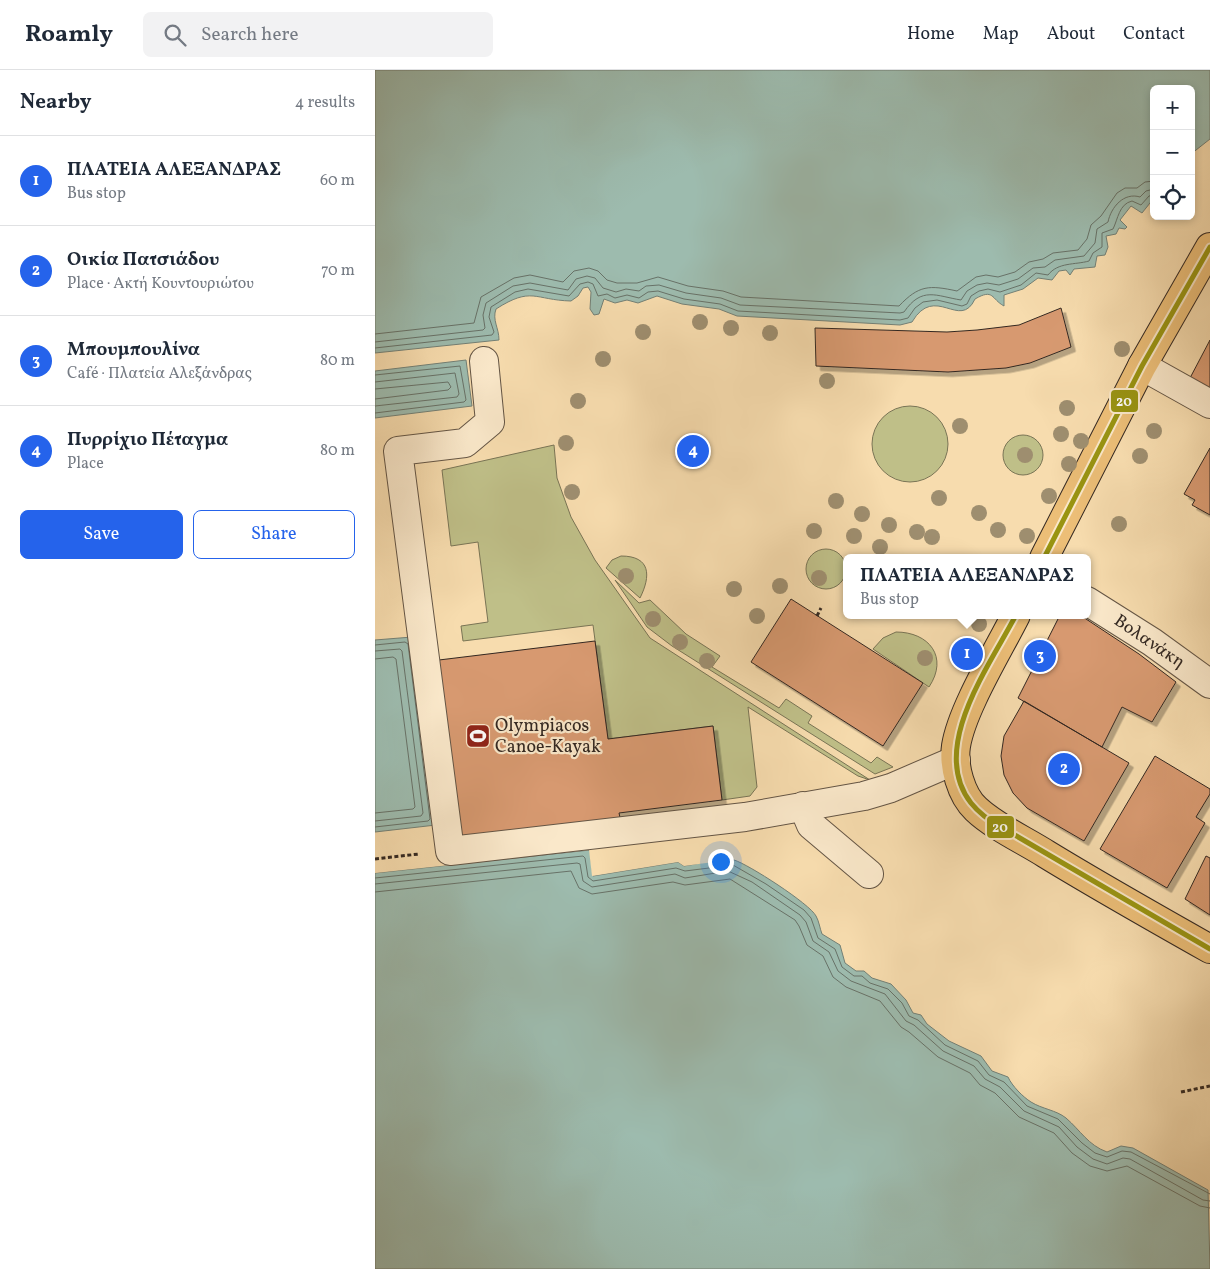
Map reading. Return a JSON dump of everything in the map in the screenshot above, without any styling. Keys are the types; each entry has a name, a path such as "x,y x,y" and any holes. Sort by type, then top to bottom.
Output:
{"main road":[{"path":"1046,554 1142,366 1210,247"},
{"path":"1013,619 970,706 956,745 956,760 965,794 976,809 989,818 1120,898 1210,949"}],"street":[{"path":"484,360 490,422 465,443 398,451 450,851 718,820 803,806 880,792 956,760"},
{"path":"1142,366 1210,404"},
{"name":"Βολανάκη","path":"1091,604 1152,642 1210,684"},
{"path":"803,806 811,825 869,874"}],"path":[{"path":"817,616 821,608"},
{"path":"375,859 450,851"},
{"path":"1181,1092 1210,1086"}],"green space":[{"path":"910,406 924,409 937,417 945,430 948,444 945,458 937,471 924,479 910,482 896,479 883,471 875,458 872,444 875,430 883,417 896,409"},
{"path":"1023,435 1037,441 1043,455 1037,469 1023,475 1009,469 1003,455 1009,441"},
{"path":"554,445 557,478 571,517 595,560 650,638 870,780 858,776 748,707 757,787 750,796 722,800 713,726 608,739 593,625 463,641 461,626 488,622 478,542 451,546 442,470"},
{"path":"826,549 834,551 842,558 843,578 840,583 826,589 812,583 806,569 812,555"},
{"path":"621,556 638,559 646,569 646,582 640,598 606,568 612,560"},
{"path":"615,580 639,603 650,600 686,634 720,656 712,667 779,708 786,699 812,716 808,723 871,763 877,757 893,767 875,774 672,646 647,627"},
{"path":"896,632 918,636 932,648 936,656 937,666 935,676 929,687 873,649 883,638"}],"water":[{"path":"375,70 1210,70 1210,139 1195,151 1195,85 1150,85 1150,203 1142,213 1131,206 1120,220 1127,227 1125,229 1119,228 1116,234 1106,236 1108,247 1105,255 1097,256 1095,267 1074,269 1070,275 1066,270 1059,271 1052,280 1038,278 1023,289 1004,295 1004,306 992,296 986,294 975,299 969,308 962,311 929,306 921,311 912,322 900,325 737,316 719,309 682,304 657,296 638,303 627,300 615,303 604,299 599,314 594,315 590,309 591,292 588,287 583,288 578,296 571,301 526,296 508,302 496,309 495,317 499,340 375,353"},
{"path":"466,360 472,406 375,418 375,371"},
{"path":"412,637 436,825 375,832 375,640"},
{"path":"590,850 593,876 678,862 684,866 728,859 741,863 778,885 811,910 817,918 822,934 840,945 845,963 856,971 864,971 872,978 891,984 906,1000 913,1013 921,1015 927,1024 949,1041 981,1056 992,1071 1008,1077 1015,1088 1028,1100 1062,1115 1100,1149 1107,1152 1121,1146 1133,1148 1208,1190 1210,1269 375,1269 375,873"}],"pier":[{"path":"590,847 592,849 595,873 678,860 685,864 728,857 728,860 684,866 678,862 592,876 589,850 375,873 375,871"}],"building":[{"path":"1061,308 1071,347 1030,363 1006,368 948,372 816,366 815,328 947,332 977,330 1019,325"},
{"path":"1210,340 1210,389 1190,378"},
{"path":"1210,448 1210,515 1192,505 1195,500 1184,494"},
{"path":"791,599 923,683 883,746 751,662"},
{"path":"1058,619 1086,619 1139,654 1176,682 1152,722 1122,707 1102,747 1018,698"},
{"path":"595,641 608,739 713,726 722,800 619,813 621,822 462,842 439,660"},
{"path":"1024,701 1129,763 1084,841 1027,808 1013,793 1004,775 1001,756 1004,736"},
{"path":"1155,756 1210,789 1210,794 1196,817 1205,823 1167,888 1100,849"},
{"path":"1206,856 1210,858 1210,915 1185,899"}],"transit line":[{"name":"20","path":"1046,554 1142,366 1210,247"},
{"name":"20","path":"1014,619 979,682 959,733 956,757 960,781 971,803 997,825 1210,949"}],"place":[{"name":"Πυρρίχιο Πέταγμα","path":"693,451"},
{"name":"ΠΛΑΤΕΙΑ ΑΛΕΞΑΝΔΡΑΣ","path":"967,654"},
{"name":"Μπουμπουλίνα","path":"1040,656"},
{"name":"Olympiacos Canoe-Kayak","path":"478,736"},
{"name":"Οικία Πατσιάδου","path":"1064,769"}]}
